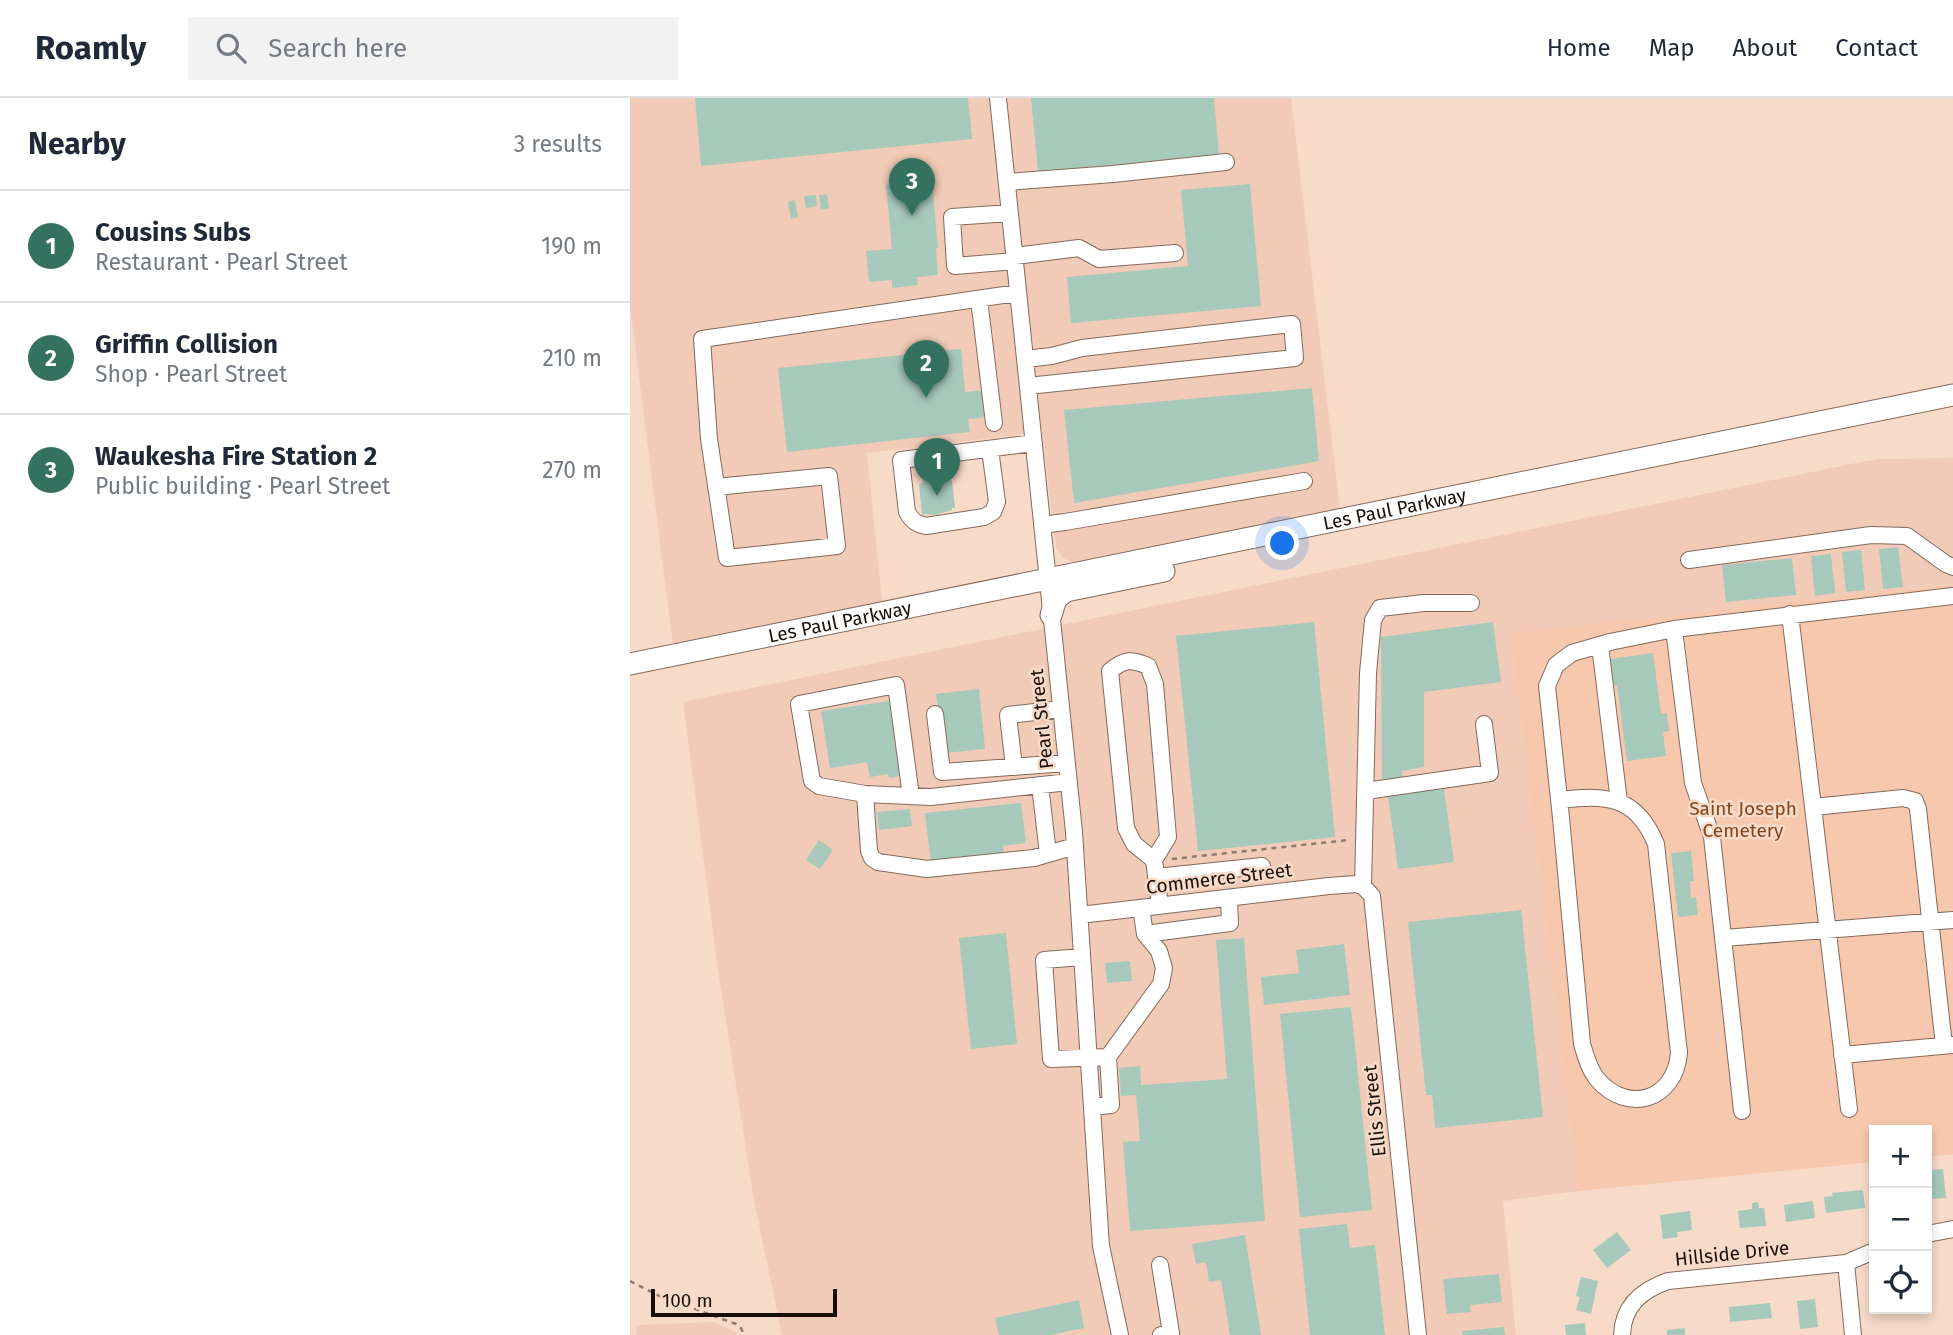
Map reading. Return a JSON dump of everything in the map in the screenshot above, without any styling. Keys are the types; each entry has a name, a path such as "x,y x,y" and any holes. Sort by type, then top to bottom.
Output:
{"main road":[{"name":"Les Paul Parkway","path":"630,664 1947,394"},
{"path":"1051,615 1056,599 1066,592 1188,566 1268,535"}],"street":[{"name":"Pearl Street","path":"998,98 1075,846 1101,1246 1120,1335"},
{"path":"1007,181 1113,174 1226,162"},
{"path":"1010,213 952,217 955,266 1079,248 1099,260 1175,253"},
{"path":"716,487 829,476 838,546 727,558 716,487 709,439 702,339 1018,293"},
{"path":"979,299 994,423"},
{"path":"1025,359 1052,356 1082,348 1292,324 1295,358 1028,386"},
{"path":"990,449 997,502 993,512 985,517 926,526 911,519 907,512 901,460 1034,443"},
{"path":"1042,524 1304,481"},
{"path":"1689,560 1871,534 1907,536 1953,567"},
{"path":"1560,800 1594,797 1619,802 1643,819 1656,844 1678,1036 1678,1068 1670,1082 1658,1094 1643,1099 1627,1098 1612,1092 1598,1080 1588,1064 1582,1044 1547,686 1556,665 1572,653 1674,629 1953,596"},
{"path":"1363,886 1368,673 1373,620 1380,608 1424,603 1471,603"},
{"path":"1790,614 1849,1109"},
{"path":"1674,629 1693,783 1712,837 1742,1111"},
{"path":"1600,645 1619,802"},
{"path":"1154,860 1134,844 1126,828 1110,671 1119,663 1135,660 1149,666 1155,684 1168,837 1154,860 1160,906"},
{"path":"911,796 896,685 799,704 812,781 819,786 865,794 930,797 1069,782"},
{"path":"1014,767 1008,715 1061,709"},
{"path":"935,714 942,772 1066,763"},
{"path":"1366,791 1490,774 1484,724"},
{"path":"1040,785 1048,854"},
{"path":"865,794 869,851 872,858 878,862 927,869 1034,858 1075,846"},
{"path":"1813,807 1903,798 1915,802 1949,1046 1842,1055"},
{"path":"1156,877 1262,866"},
{"path":"1145,934 1230,923 1235,869"},
{"name":"Commerce Street","path":"1080,915 1356,884 1363,886"},
{"name":"Ellis Street","path":"1363,886 1372,896 1418,1335"},
{"path":"1092,1107 1111,1105 1108,1057 1161,984 1164,968 1162,960 1159,951 1145,934 1141,908"},
{"path":"1724,939 1953,920"},
{"path":"1082,957 1044,960 1051,1059 1108,1057"},
{"path":"1932,1233 1953,1229"},
{"name":"Hillside Drive","path":"1622,1335 1625,1315 1632,1303 1654,1286 1668,1281 1846,1263 1869,1253"},
{"path":"1846,1263 1853,1335"},
{"path":"1160,1265 1171,1333 1161,1335"}],"path":[{"path":"1154,860 1345,841"},
{"path":"630,1281 657,1295 736,1324 744,1335"}],"shaded area":[{"path":"630,98 1291,98 1340,509 1075,563 1063,558 1056,548 1042,432 867,453 882,601 673,645 630,306"},
{"path":"1953,458 1953,584 1510,634 1578,1191 1503,1201 1516,1335 782,1335 754,1200 718,970 683,702 1861,462 1879,459"},
{"path":"713,1322 736,1332 737,1335 637,1335 636,1325"}],"green space":[{"name":"Saint Joseph Cemetery","path":"1953,584 1953,1154 1932,1156 1932,1125 1869,1125 1869,1162 1578,1191 1510,633"}],"building":[{"path":"695,98 968,98 972,139 701,166"},
{"path":"1031,98 1214,98 1219,155 1038,172"},
{"path":"932,181 938,275 917,277 918,285 892,288 892,280 869,282 866,251 892,249 886,185"},
{"path":"1250,184 1261,306 1071,323 1067,277 1188,266 1181,190"},
{"path":"827,194 829,208 821,210 819,195"},
{"path":"816,195 817,206 806,208 804,196"},
{"path":"795,200 798,217 791,219 788,202"},
{"path":"961,349 965,392 985,390 988,417 968,419 970,432 787,452 778,368"},
{"path":"1312,388 1319,461 1074,503 1064,410"},
{"path":"934,476 935,482 952,480 955,508 936,515 922,514 919,484 923,483 923,478"},
{"path":"1898,547 1903,587 1883,589 1879,549"},
{"path":"1861,550 1865,590 1846,592 1842,552"},
{"path":"1831,554 1835,593 1815,596 1811,556"},
{"path":"1792,558 1796,595 1726,602 1722,565"},
{"path":"1314,622 1335,837 1198,851 1176,636"},
{"path":"1493,622 1501,682 1424,692 1424,767 1402,771 1402,778 1382,781 1381,637"},
{"path":"1653,653 1661,714 1667,713 1669,731 1663,732 1666,756 1627,761 1617,686 1614,686 1610,659"},
{"path":"979,689 985,749 945,753 936,694"},
{"path":"889,701 900,776 889,778 888,774 870,777 867,762 830,768 821,711"},
{"path":"1444,789 1454,862 1398,869 1388,796"},
{"path":"1021,803 1026,843 1003,846 1004,856 931,864 925,813"},
{"path":"910,809 912,826 879,830 877,812"},
{"path":"819,840 833,850 820,869 806,860"},
{"path":"1691,851 1694,881 1690,881 1691,898 1696,897 1698,915 1678,917 1671,853"},
{"path":"1521,910 1543,1117 1435,1128 1432,1095 1426,1095 1408,922"},
{"path":"1006,933 1017,1044 971,1049 959,938"},
{"path":"1244,938 1265,1221 1130,1231 1123,1142 1140,1141 1136,1095 1121,1096 1119,1068 1140,1066 1141,1085 1227,1079 1216,940"},
{"path":"1344,944 1350,995 1264,1005 1261,977 1299,973 1296,950"},
{"path":"1130,961 1132,981 1107,983 1105,963"},
{"path":"1351,1007 1372,1210 1300,1217 1280,1014"},
{"path":"1943,1169 1946,1198 1932,1199 1932,1170"},
{"path":"1863,1190 1865,1208 1826,1213 1824,1197 1833,1196 1832,1193"},
{"path":"1813,1201 1815,1218 1786,1222 1784,1205"},
{"path":"1758,1202 1759,1208 1764,1208 1766,1226 1740,1228 1738,1211 1752,1209 1752,1203"},
{"path":"1690,1211 1692,1230 1677,1232 1678,1237 1663,1239 1660,1215"},
{"path":"1347,1224 1350,1248 1375,1245 1385,1335 1310,1335 1299,1229"},
{"path":"1617,1232 1631,1250 1607,1268 1593,1250"},
{"path":"1245,1235 1261,1335 1230,1335 1221,1280 1209,1282 1206,1262 1196,1264 1192,1244"},
{"path":"1499,1274 1502,1302 1470,1305 1471,1312 1447,1314 1443,1279"},
{"path":"1581,1277 1598,1281 1591,1314 1576,1310"},
{"path":"1815,1299 1818,1327 1800,1329 1797,1301"},
{"path":"1079,1300 1084,1328 1050,1335 999,1335 995,1318"},
{"path":"1770,1303 1772,1318 1730,1322 1729,1307"},
{"path":"1585,1323 1586,1335 1566,1335 1565,1325"},
{"path":"1504,1327 1505,1335 1463,1335 1462,1331"},
{"path":"1685,1328 1685,1335 1667,1335 1667,1330"}],"place":[{"name":"Waukesha Fire Station 2","path":"912,216"},
{"name":"Griffin Collision","path":"926,398"},
{"name":"Cousins Subs","path":"937,496"}]}
